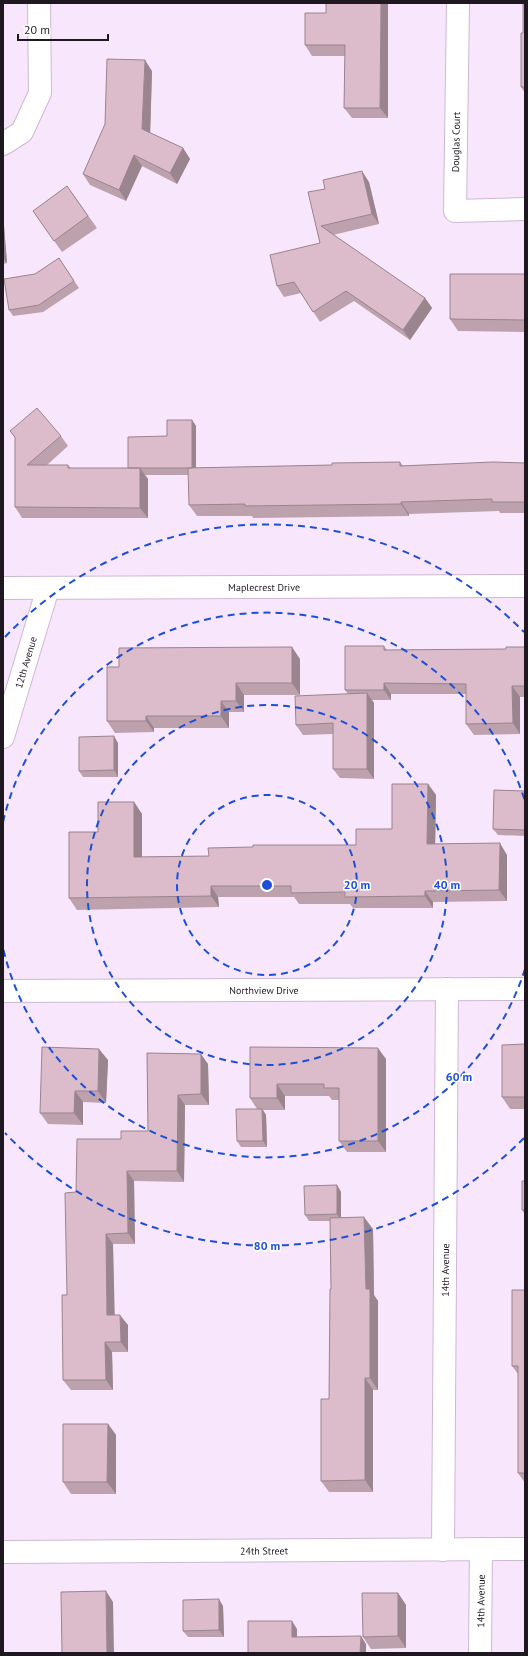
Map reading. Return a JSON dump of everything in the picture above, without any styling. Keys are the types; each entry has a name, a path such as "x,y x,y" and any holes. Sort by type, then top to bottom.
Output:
{"street":[{"path":"3,144 22,132 40,93 39,3"},
{"name":"Douglas Court","path":"458,3 455,211 525,209"},
{"name":"Maplecrest Drive","path":"3,588 525,586"},
{"name":"12th Avenue","path":"3,737 48,588"},
{"name":"Northview Drive","path":"3,991 525,989"},
{"name":"14th Avenue","path":"443,1550 447,990"},
{"name":"14th Avenue","path":"480,1653 481,1549"},
{"name":"24th Street","path":"3,1552 525,1549"}],"building":[{"path":"326,3 381,3 380,108 344,108 345,45 305,45 305,13 326,13"},
{"path":"523,3 525,3 525,87 521,87 521,33 523,33"},
{"path":"107,59 145,60 142,129 183,148 170,173 134,155 119,190 83,174 105,124"},
{"path":"362,171 372,214 321,226 425,298 403,330 346,291 313,312 294,282 277,286 270,255 320,243 308,192 325,189 323,180"},
{"path":"67,186 88,216 54,241 33,211"},
{"path":"59,258 74,281 39,305 9,310 4,279 35,274"},
{"path":"450,274 525,274 525,320 450,319"},
{"path":"37,408 61,436 27,465 68,465 68,468 140,468 140,508 15,507 15,437 10,431"},
{"path":"167,420 192,420 192,468 128,468 128,437 167,436"},
{"path":"400,462 400,466 493,462 525,463 525,502 492,502 492,499 401,502 401,504 245,506 245,504 189,505 188,468"},
{"path":"345,646 384,646 384,650 506,649 506,647 525,647 525,686 512,686 513,723 466,724 466,684 384,683 384,690 345,690"},
{"path":"292,647 292,683 236,683 236,701 221,701 221,716 146,716 146,721 107,721 107,667 119,667 119,648"},
{"path":"367,693 367,769 333,769 333,723 296,725 295,696"},
{"path":"114,736 114,770 79,771 79,737"},
{"path":"392,784 428,784 427,844 500,843 499,890 425,891 425,896 345,897 345,892 291,893 291,886 211,886 211,896 69,898 69,832 98,832 98,802 134,802 134,857 209,856 208,848 253,847 253,845 356,845 356,829 392,829"},
{"path":"494,790 525,791 525,830 493,829"},
{"path":"525,1044 525,1097 502,1097 502,1045"},
{"path":"42,1047 99,1049 98,1091 75,1091 74,1113 40,1113"},
{"path":"250,1047 378,1048 378,1141 339,1141 339,1088 324,1088 324,1084 277,1084 277,1098 250,1098"},
{"path":"147,1053 201,1054 201,1094 178,1095 177,1171 127,1171 128,1233 106,1234 107,1315 120,1315 121,1342 105,1342 106,1380 63,1380 62,1295 67,1295 65,1193 76,1192 77,1139 121,1139 121,1131 148,1131"},
{"path":"236,1109 262,1109 263,1141 237,1141"},
{"path":"522,1181 525,1181 525,1210 522,1210"},
{"path":"337,1185 337,1214 305,1215 304,1186"},
{"path":"364,1217 366,1289 370,1289 370,1378 365,1378 365,1480 321,1481 321,1399 329,1399 331,1289 330,1218"},
{"path":"512,1290 525,1290 525,1473 518,1473 518,1366 512,1366"},
{"path":"63,1424 108,1424 107,1482 63,1482"},
{"path":"106,1591 107,1653 62,1653 61,1592"},
{"path":"362,1593 398,1593 398,1636 363,1637"},
{"path":"219,1599 219,1630 183,1631 183,1600"},
{"path":"248,1621 292,1621 292,1637 361,1636 360,1653 248,1653"}]}
